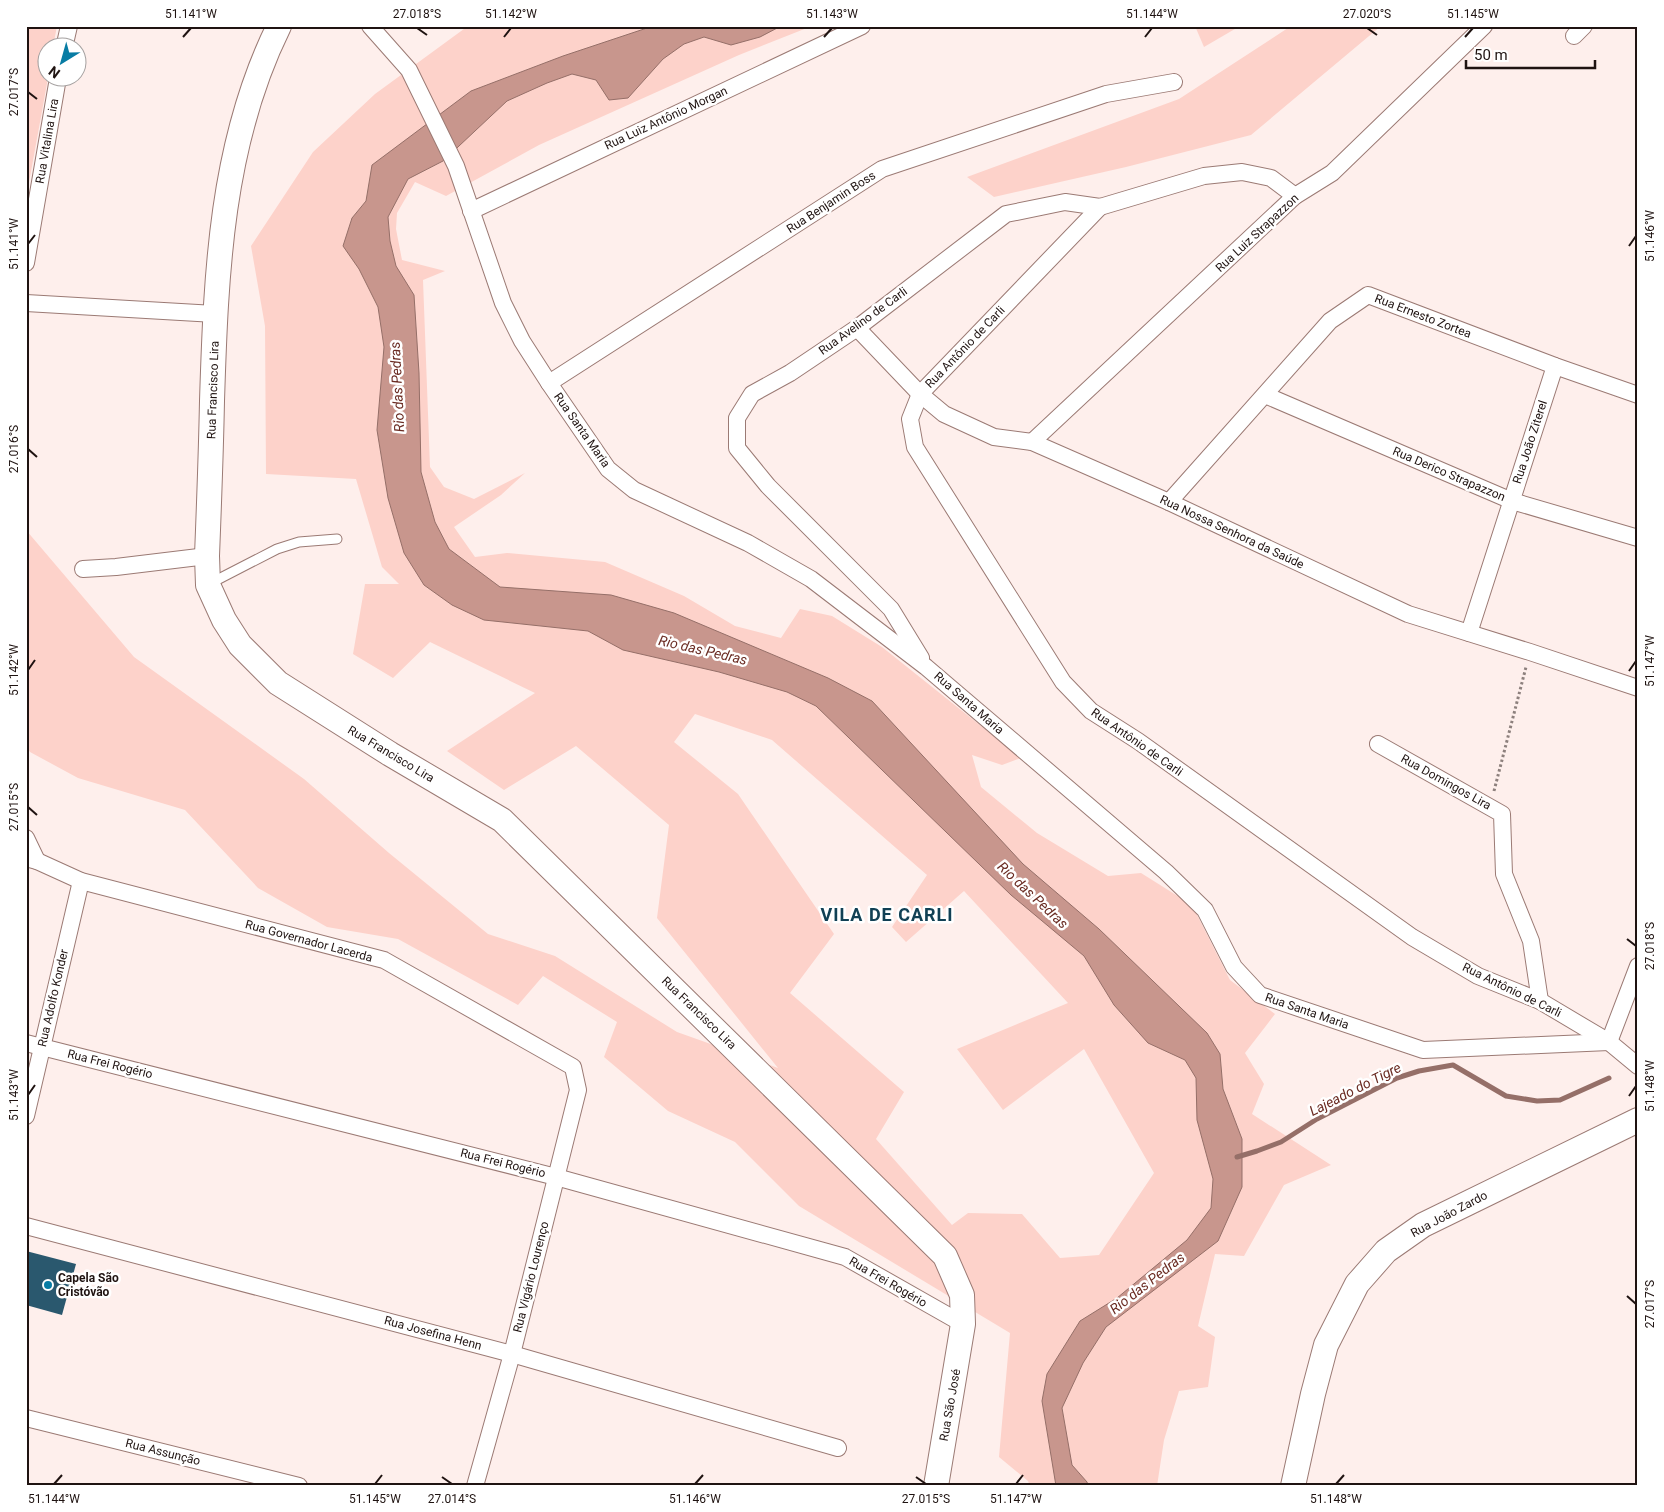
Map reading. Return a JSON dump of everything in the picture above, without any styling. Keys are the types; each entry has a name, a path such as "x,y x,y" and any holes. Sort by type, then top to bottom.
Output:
{"street":[{"name":"Rua Francisco Lira","path":"279,26 269,46 245,115 230,178 219,253 215,314 207,556 208,585 224,620 240,645 278,683 390,754 502,820 946,1256 962,1295 963,1324"},
{"name":"Rua Santa Maria","path":"370,26 409,70 456,166 503,303 522,341 608,468 634,490 748,543 811,579 926,666 1166,872 1206,910 1234,967 1260,995 1423,1050 1609,1042"},
{"name":"Rua Luiz Antônio Morgan","path":"471,211 862,26"},
{"name":"Rua Luiz Strapazzon","path":"1032,442 1295,196 1332,173 1484,26"},
{"name":"Rua Benjamin Boss","path":"549,383 882,169 1106,94 1174,82"},
{"name":"Rua Vitalina Lira","path":"26,264 56,88"},
{"name":"Rua Avelino de Carli","path":"926,666 891,609 768,486 737,448 737,418 752,394 790,373 857,328 1006,214 1065,202 1100,207 1204,176 1242,172 1271,178 1295,196"},
{"name":"Rua Antônio de Carli","path":"1100,207 920,394 910,419 915,447 1063,682 1091,712 1138,742 1412,938 1478,976 1540,1001 1609,1042 1638,1066"},
{"name":"Rua Ernesto Zortea","path":"1168,502 1330,320 1368,294 1555,366 1638,394"},
{"path":"26,303 215,314"},
{"name":"Rua Nossa Senhora da Saúde","path":"857,328 920,394 944,414 994,437 1032,442 1168,502 1408,614 1638,688"},
{"name":"Rua João Ziterel","path":"1469,633 1555,366"},
{"name":"Rua Derico Strapazzon","path":"1265,395 1512,501 1638,538"},
{"path":"83,568 116,567 207,556"},
{"name":"Rua Domingos Lira","path":"1378,744 1502,814 1504,874 1531,941 1540,1001"},
{"path":"26,838 32,859"},
{"name":"Rua Governador Lacerda","path":"32,859 81,881 384,960 573,1067"},
{"name":"Rua Adolfo Konder","path":"26,1116 34,1045 81,881"},
{"path":"1609,1042 1638,966"},
{"name":"Rua Frei Rogério","path":"34,1045 556,1177 845,1257 963,1324"},
{"name":"Rua Vigário Lourenço","path":"475,1486 512,1354 578,1090 573,1067"},
{"name":"Rua João Zardo","path":"1293,1486 1312,1394 1326,1345 1357,1284 1386,1251 1424,1225 1638,1120"},
{"name":"Rua Josefina Henn","path":"26,1226 512,1354 838,1448"},
{"name":"Rua São José","path":"936,1486 963,1324"},
{"name":"Rua Assunção","path":"26,1418 299,1486"}],"lane":[{"path":"208,585 277,549 299,542 336,539"}],"path":[{"path":"1490,806 1530,652"}],"shaded area":[{"path":"26,26 57,26 55,38 38,38 38,88 46,88 26,199"},
{"path":"468,26 812,26 739,55 539,145 446,196 415,182 397,213 396,229 402,260 445,271 423,280 430,467 444,487 474,499 525,473 501,495 454,527 475,557 507,553 605,562 684,596 735,626 781,638 800,609 832,616 882,647 1021,758 1002,765 972,755 981,787 1037,833 1108,876 1141,873 1192,905 1230,980 1275,1014 1245,1053 1264,1084 1252,1114 1331,1165 1284,1185 1244,1256 1215,1254 1198,1326 1215,1337 1208,1387 1179,1391 1164,1440 1157,1486 1030,1486 1028,1481 999,1457 1010,1333 799,1206 735,1142 668,1111 604,1057 617,1022 543,976 518,1005 398,939 327,927 258,888 185,810 78,778 30,752 26,746 26,530 134,657 304,779 389,853 488,934 555,956 677,1032 778,1068 657,918 669,825 576,746 504,790 447,751 535,693 430,642 393,678 353,654 365,584 399,584 382,567 356,479 266,474 265,326 251,246 313,152 375,94","holes":["695,714 772,740 927,875 892,927 906,942 964,891 1068,1003 957,1049 1003,1110 1084,1049 1154,1173 1099,1255 1060,1258 1022,1214 968,1213 952,1225 876,1139 904,1092 790,993 834,934 738,794 674,742"]},
{"path":"1195,26 1240,26 1204,47"},
{"path":"1291,26 1381,26 1251,135 1126,167 994,197 967,177 1179,99"}],"water":[{"name":"Rio das Pedras","path":"653,26 781,26 760,37 731,45 704,37 684,44 663,59 628,98 609,100 596,80 572,74 507,101 443,161 408,179 388,217 390,241 396,266 414,295 419,373 421,472 435,522 449,549 500,587 611,595 674,613 828,678 872,701 1023,864 1099,929 1207,1033 1220,1054 1223,1089 1242,1139 1242,1187 1218,1241 1106,1327 1083,1363 1062,1408 1072,1465 1087,1482 1088,1486 1056,1486 1042,1401 1047,1374 1080,1321 1117,1298 1187,1240 1211,1208 1213,1179 1197,1120 1196,1078 1185,1060 1148,1043 1114,1005 1084,956 1011,895 816,706 787,692 719,672 623,650 588,631 484,620 452,605 424,585 404,553 388,498 377,430 384,347 378,307 359,269 343,246 352,218 366,201 372,165 471,91 563,56"}],"building":[{"name":"Capela São Cristóvão","path":"26,1251 76,1264 62,1315 26,1305"}],"waterway":[{"name":"Lajeado do Tigre","path":"1237,1157 1281,1142 1317,1119 1397,1078 1419,1071 1453,1065 1506,1096 1537,1101 1560,1100 1609,1078"}],"place":[{"name":"Capela São Cristóvão","path":"48,1285"}],"district":[{"name":"VILA DE CARLI","path":"887,915"}]}
